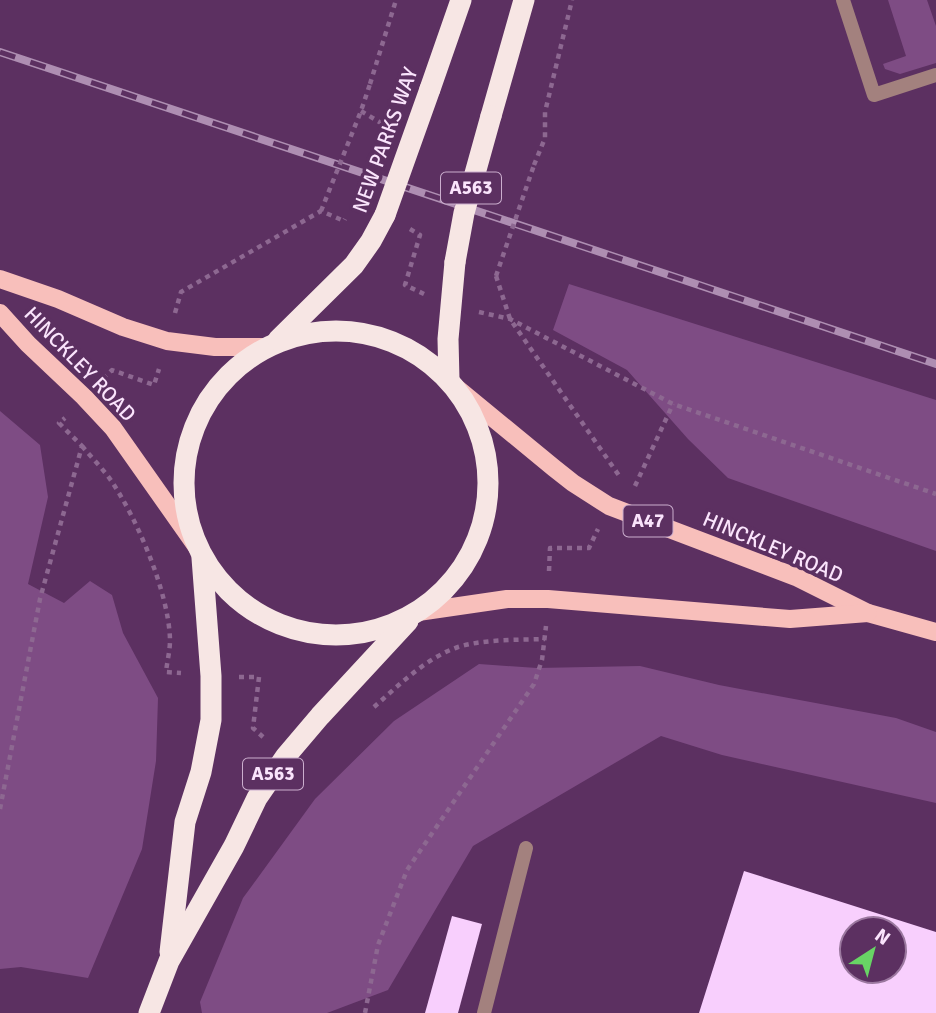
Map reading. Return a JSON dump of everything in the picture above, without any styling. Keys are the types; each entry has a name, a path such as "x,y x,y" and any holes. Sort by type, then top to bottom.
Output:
{"highway":[{"name":"NEW PARKS WAY","path":"270,345 354,265 371,241 385,215 461,0"},
{"name":"A563","path":"451,383 448,339 455,262 464,213 524,0"},
{"name":"A563","path":"149,1013 169,961 234,846 257,799 286,756 416,613 451,584 474,548 487,506 487,463 475,421 451,383 420,355 386,339 348,331 310,332 270,345 228,374 201,412 185,457 185,504 201,553 211,676 211,720 201,772 185,822 169,961"},
{"name":"A563","path":"201,553 223,585 249,608 280,624 302,631 348,635 383,628 416,613"}],"main road":[{"name":"HINCKLEY ROAD","path":"0,279 58,299 123,327 167,341 215,347 270,345"},
{"name":"HINCKLEY ROAD","path":"0,313 27,344 113,428 201,553"},
{"name":"HINCKLEY ROAD","path":"451,383 573,483 609,506 796,577 868,613 936,632"},
{"name":"HINCKLEY ROAD","path":"416,613 507,599 548,599 790,619 868,613"}],"street":[{"path":"843,0 874,95 936,75"},
{"path":"484,1013 526,848"}],"path":[{"path":"286,756 253,728 260,677 166,673 170,642 167,611 156,573 136,524 110,479 59,423 112,369 154,385 181,292 321,211 361,111 396,0"},
{"path":"496,276 545,138 545,112 572,0"},
{"path":"361,111 386,126"},
{"path":"321,211 344,221"},
{"path":"510,318 673,404 936,494"},
{"path":"621,479 635,486 673,404"},
{"path":"0,809 40,599 82,446"},
{"path":"365,715 429,662 458,647 495,641 545,639 534,684 407,870 378,946 365,1013"}],"shaded area":[{"path":"888,0 927,0 936,26 936,63 900,74 885,69 883,64 906,56"},
{"path":"569,284 936,400 936,551 728,478 688,439 627,370 553,330"},
{"path":"0,411 40,445 48,497 28,584 64,603 90,581 112,595 123,633 158,698 156,761 142,849 88,978 21,967 0,969"},
{"path":"479,664 537,668 640,666 719,685 896,718 936,732 936,803 722,755 661,736 473,846 388,990 327,1013 202,1013 200,1002 243,898 315,799 394,721"}],"building":[{"path":"744,871 882,915 838,915 838,985 908,985 908,923 936,932 936,1013 699,1013"},
{"path":"452,916 482,924 458,1013 425,1013"}],"railway":[{"path":"0,52 936,364"}]}
